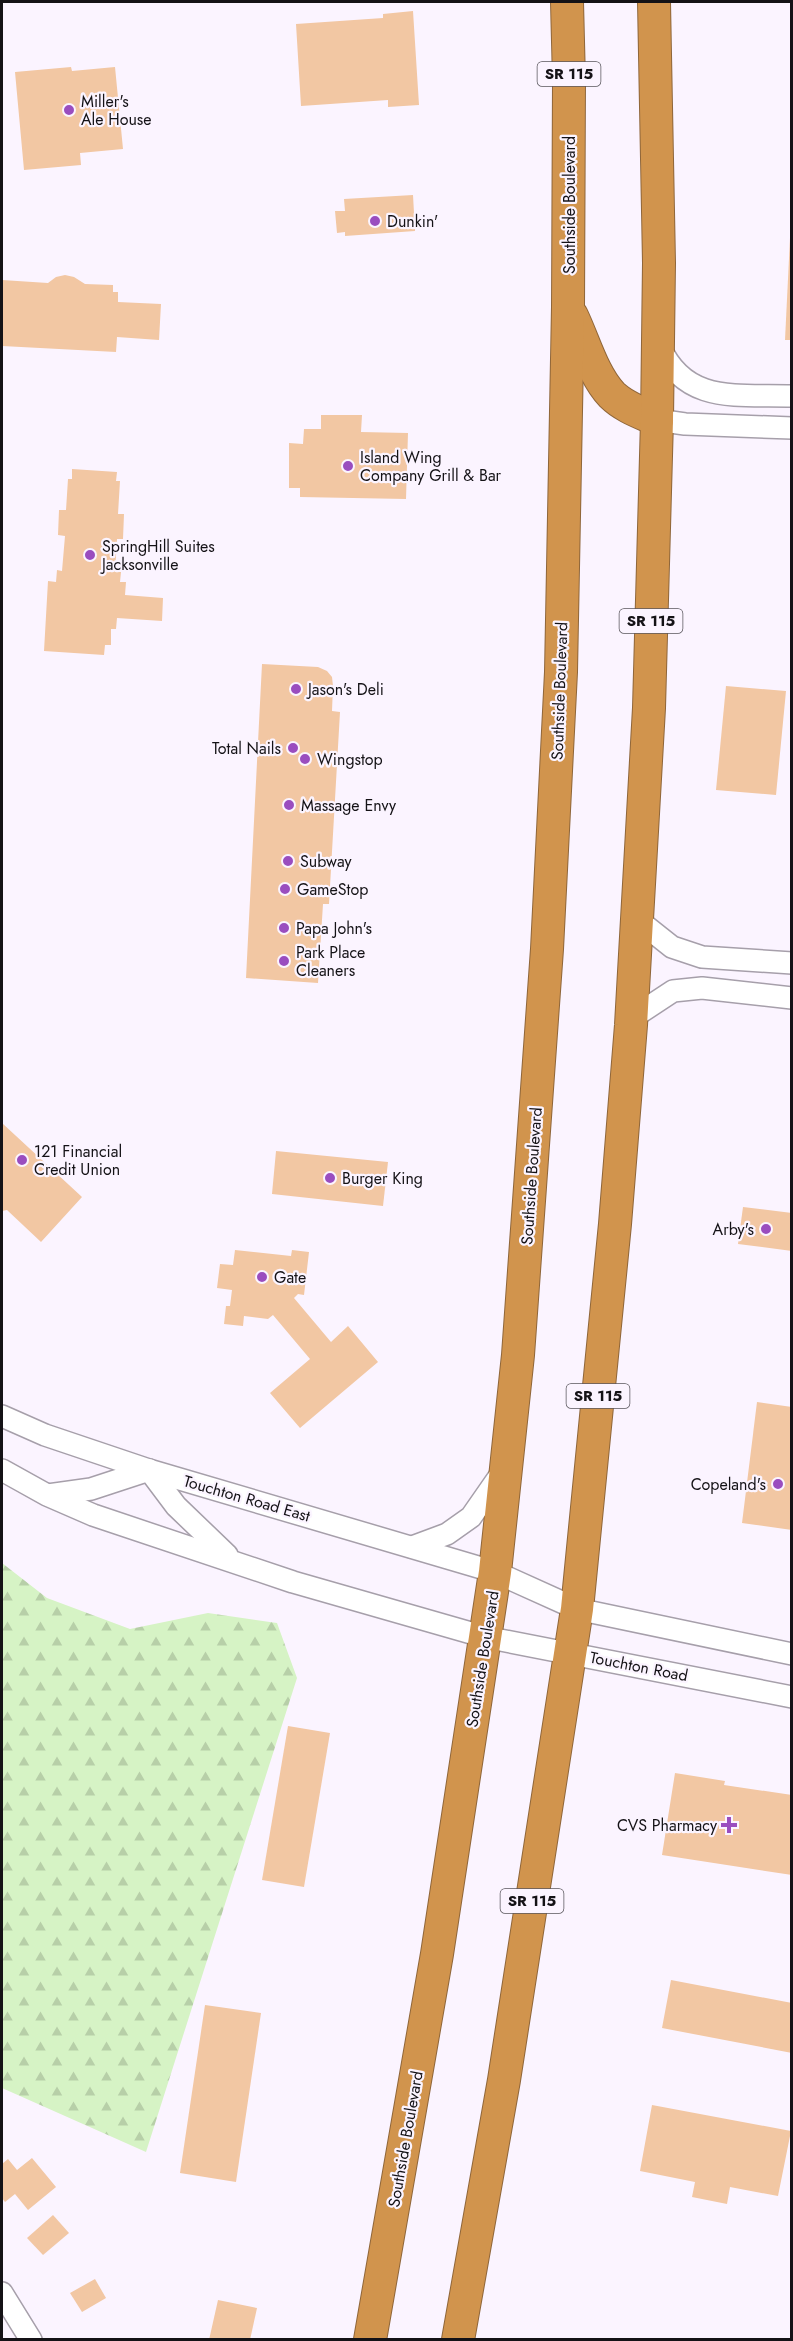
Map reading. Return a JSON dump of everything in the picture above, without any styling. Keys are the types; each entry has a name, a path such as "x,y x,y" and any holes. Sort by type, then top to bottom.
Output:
{"highway":[{"name":"Southside Boulevard","path":"370,2340 439,1945 486,1637 506,1466 531,1190 548,939 561,672 568,307 567,2"},
{"name":"SR 115","path":"458,2340 504,2080 571,1653 615,1224 632,1018 649,708 660,263 654,2"},
{"path":"568,307 598,374 612,395 630,408 657,420"}],"street":[{"path":"658,343 667,362 677,375 699,389 735,394 792,396"},
{"path":"657,420 685,424 792,428"},
{"path":"638,920 672,947 702,957 792,963"},
{"path":"632,1018 672,991 702,988 792,998"},
{"name":"Touchton Road East","path":"2,1416 45,1436 149,1470 495,1572"},
{"path":"412,1547 447,1534 471,1517 506,1466"},
{"path":"2,1470 47,1495 93,1515 293,1582 486,1637"},
{"path":"47,1495 91,1489 149,1470 176,1506 235,1562"},
{"path":"495,1572 577,1609 792,1654"},
{"name":"Touchton Road","path":"486,1637 792,1697"},
{"path":"2,2293 31,2340"}],"green space":[{"path":"2,1563 47,1598 130,1629 208,1613 277,1623 297,1678 146,2152 2,2088"}],"building":[{"path":"413,11 419,105 388,107 388,100 301,106 296,24 383,18 383,14"},
{"name":"Miller's Ale House","path":"71,67 72,71 115,67 123,149 80,153 81,165 24,170 15,72"},
{"name":"Dunkin'","path":"413,195 415,231 345,236 345,232 337,233 335,211 345,211 344,199"},
{"path":"790,238 792,238 792,340 785,340"},
{"path":"65,275 74,277 85,284 113,285 113,292 118,292 118,302 161,304 159,340 117,337 116,352 2,346 2,280 48,283 56,277"},
{"name":"Island Wing Company Grill & Bar","path":"321,415 362,415 361,432 408,433 406,499 300,497 300,488 289,488 289,443 303,444 304,429 321,429"},
{"name":"SpringHill Suites Jacksonville","path":"72,469 117,472 116,481 120,481 118,514 124,514 123,539 117,539 115,572 121,572 120,582 126,582 125,595 163,598 162,621 117,618 116,629 111,629 111,645 105,645 104,655 44,651 48,581 56,582 57,570 62,571 65,536 58,535 59,510 66,510 68,479 72,479"},
{"path":"262,664 318,667 327,671 332,677 332,711 340,712 329,904 323,904 318,983 246,978"},
{"path":"726,686 786,691 776,795 716,790"},
{"name":"121 Financial Credit Union","path":"2,1123 82,1197 41,1242 7,1210 2,1211"},
{"name":"Burger King","path":"276,1151 388,1162 383,1206 272,1194"},
{"name":"Arby's","path":"743,1207 792,1213 792,1251 738,1244"},
{"path":"235,1250 291,1256 292,1250 309,1252 304,1295 298,1294 294,1298 331,1342 348,1326 378,1362 300,1428 270,1393 310,1359 273,1315 268,1319 244,1316 243,1326 224,1324 226,1306 230,1306 232,1290 217,1288 220,1264 233,1265"},
{"path":"757,1402 792,1407 792,1530 742,1523"},
{"path":"288,1726 330,1733 304,1887 262,1880"},
{"name":"CVS Pharmacy","path":"675,1773 725,1781 724,1785 792,1795 792,1875 662,1855"},
{"path":"671,1980 792,2003 792,2053 662,2028"},
{"path":"205,2005 261,2013 236,2182 180,2173"},
{"path":"652,2105 791,2131 778,2196 730,2187 727,2204 692,2197 695,2182 640,2171"},
{"path":"32,2158 56,2187 28,2210 15,2194 5,2202 2,2198 2,2164 8,2159 17,2170"},
{"path":"53,2215 69,2233 43,2255 27,2238"},
{"path":"95,2279 106,2298 82,2312 70,2293"},
{"path":"218,2300 257,2308 250,2340 209,2340"}],"place":[{"name":"Miller's Ale House","path":"69,110"},
{"name":"Dunkin'","path":"375,221"},
{"name":"Island Wing Company Grill & Bar","path":"348,466"},
{"name":"SpringHill Suites Jacksonville","path":"90,555"},
{"name":"Jason's Deli","path":"296,689"},
{"name":"Total Nails","path":"293,748"},
{"name":"Wingstop","path":"305,759"},
{"name":"Massage Envy","path":"289,805"},
{"name":"Subway","path":"288,861"},
{"name":"GameStop","path":"285,889"},
{"name":"Papa John's","path":"284,928"},
{"name":"Park Place Cleaners","path":"284,961"},
{"name":"121 Financial Credit Union","path":"22,1160"},
{"name":"Burger King","path":"330,1178"},
{"name":"Arby's","path":"766,1229"},
{"name":"Gate","path":"262,1277"},
{"name":"Copeland's","path":"778,1484"},
{"name":"CVS Pharmacy","path":"729,1825"}]}
